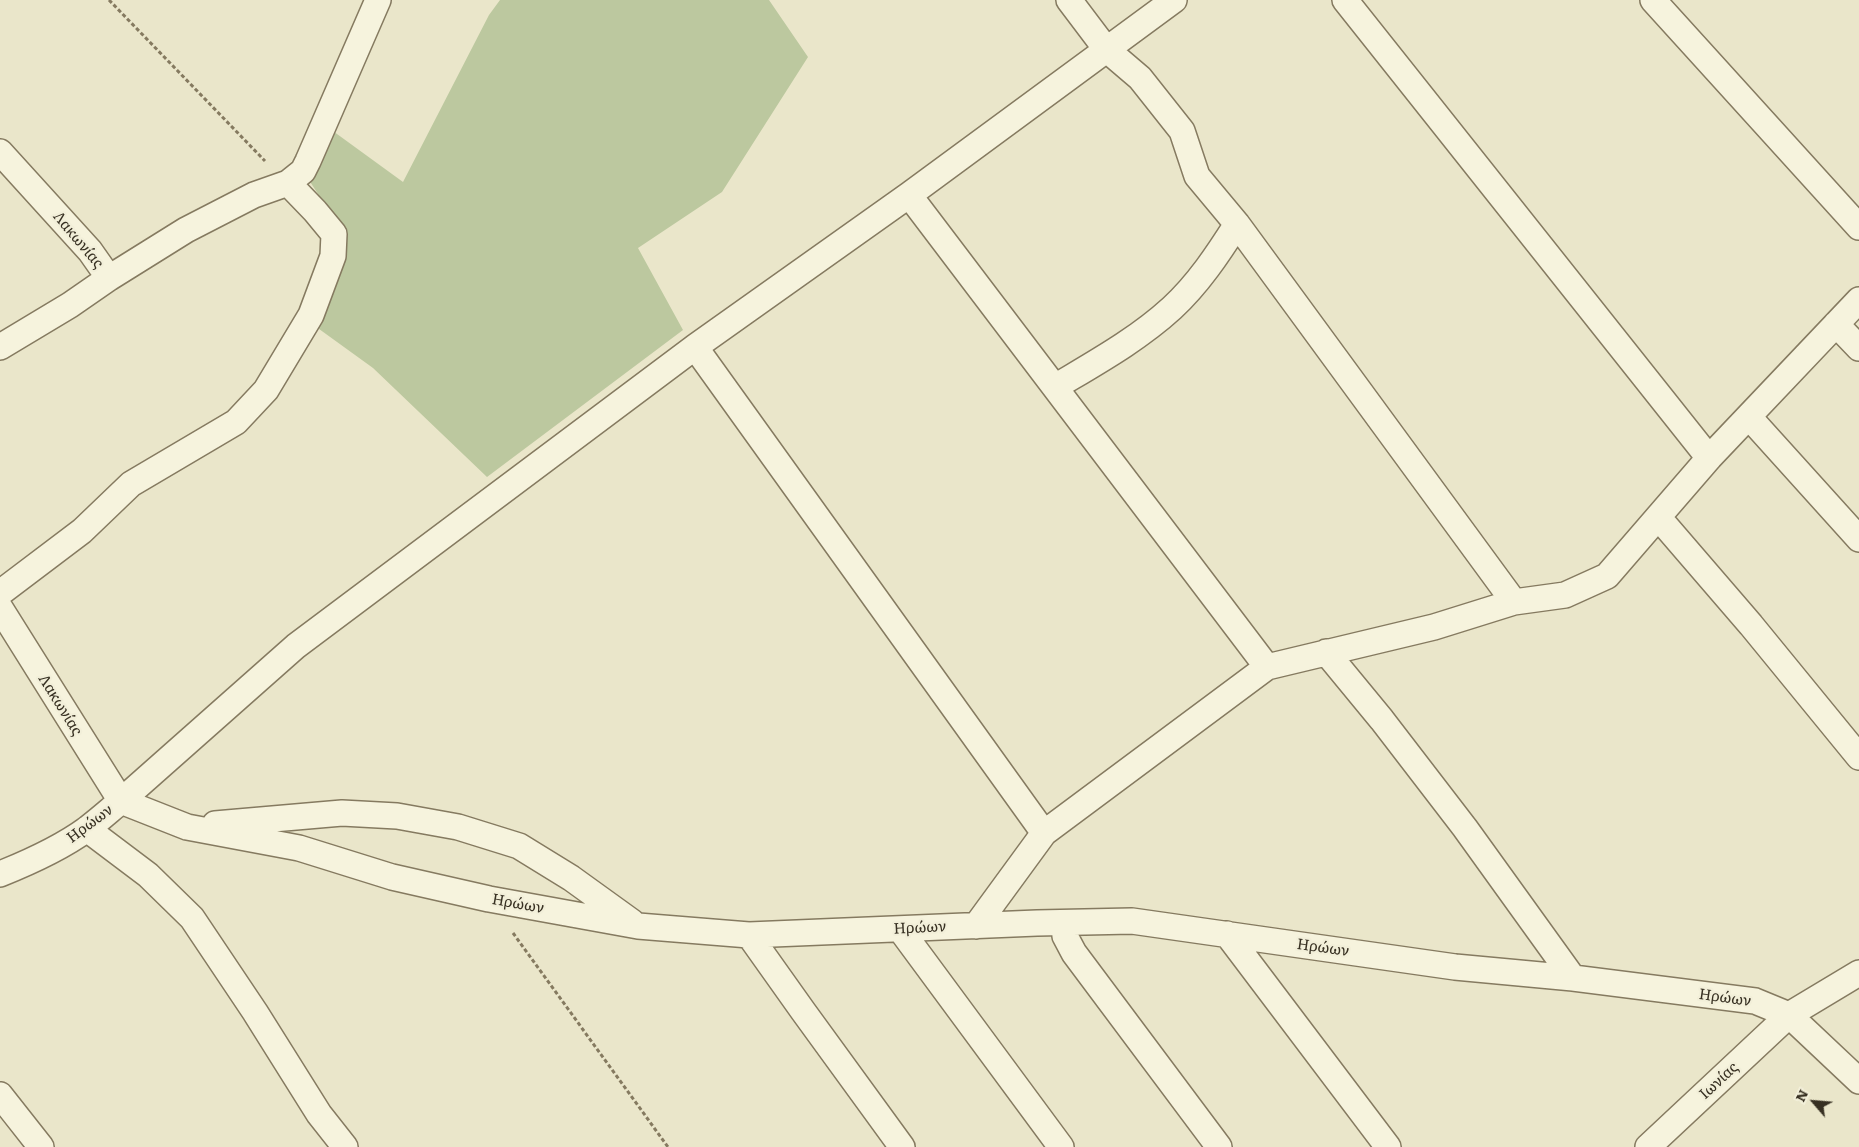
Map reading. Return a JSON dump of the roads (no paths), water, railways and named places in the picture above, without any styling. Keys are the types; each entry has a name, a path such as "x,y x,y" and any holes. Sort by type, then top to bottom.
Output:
{"street":[{"path":"1069,0 1106,49 1140,78 1182,131 1197,176 1237,224 1514,602"},
{"path":"121,801 296,646 696,348 1174,0"},
{"path":"1345,0 1709,458"},
{"path":"1653,0 1859,227"},
{"path":"109,278 186,230 254,195 288,183 303,171 368,6"},
{"name":"Λακωνίας","path":"0,152 90,252 109,278 70,305 0,347"},
{"path":"0,593 82,531 131,484 236,422 266,390 311,315 333,256 334,234 288,183"},
{"path":"909,194 1267,667"},
{"path":"1055,387 1140,334 1172,308 1198,279 1237,224"},
{"path":"976,926 1044,833 1267,667 1434,627 1514,602 1565,595 1607,576 1709,458 1859,300"},
{"path":"1836,324 1859,348"},
{"path":"696,348 1044,833"},
{"path":"1749,417 1859,539"},
{"path":"1658,517 1751,625 1859,757"},
{"name":"Λακωνίας","path":"0,608 121,801"},
{"path":"1326,652 1382,720 1465,828 1573,978"},
{"name":"Ηρώων","path":"0,874 32,862 87,829 121,801 186,826 299,848 392,877 489,899 638,926 749,935 1132,921 1455,967 1573,978 1755,1001 1789,1015"},
{"path":"186,826 342,813 397,816 458,827 519,846 572,878 638,926"},
{"path":"87,829 148,875 192,918 256,1012 319,1114 345,1147"},
{"path":"1064,923 1065,936 1074,953 1219,1147"},
{"path":"900,930 1061,1147"},
{"path":"1227,934 1388,1147"},
{"path":"749,935 902,1147"},
{"path":"1859,973 1789,1015 1859,1081"},
{"name":"Ιωνίας","path":"1648,1147 1789,1015"},
{"path":"0,1095 41,1147"}]}
